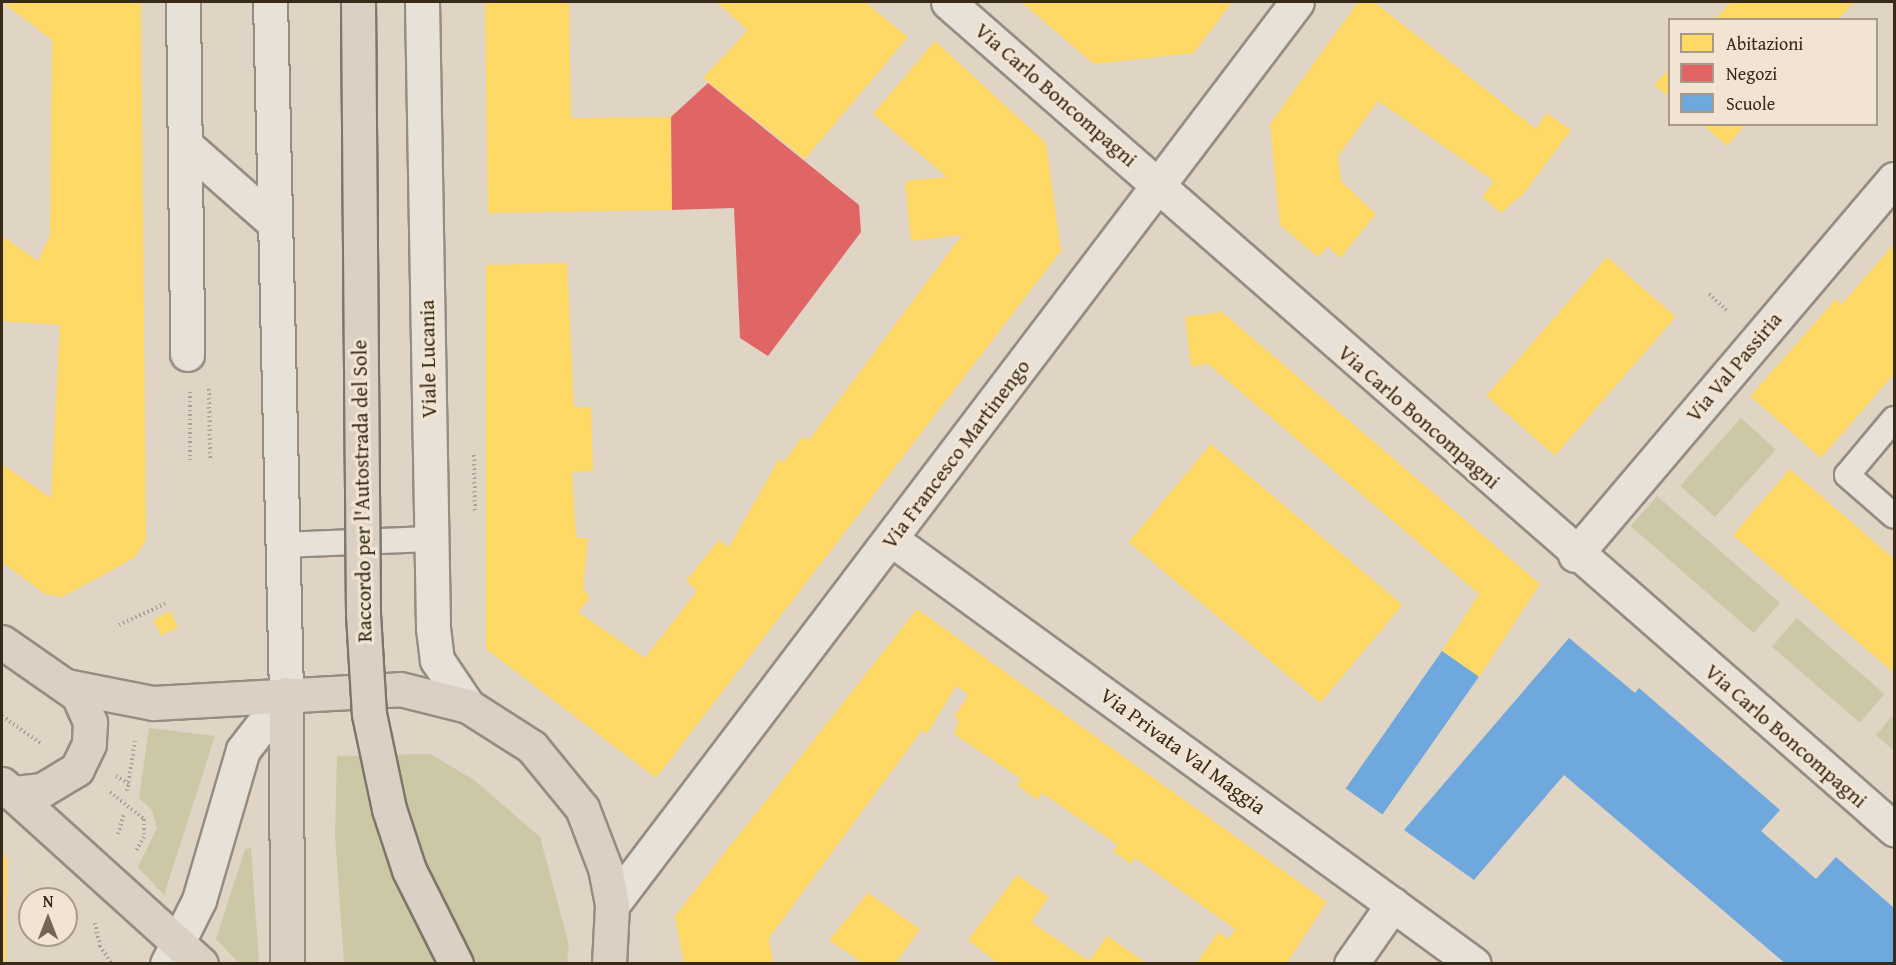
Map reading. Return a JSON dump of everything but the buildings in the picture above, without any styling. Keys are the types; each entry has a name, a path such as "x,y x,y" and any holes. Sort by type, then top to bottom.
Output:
{"main road":[{"name":"Raccordo per l'Autostrada del Sole","path":"358,2 363,614 369,714 389,809 410,870 456,963"},
{"path":"2,642 66,686 89,713 86,755 63,779 42,790 8,789"},
{"path":"66,686 153,703 400,689 468,706 508,729 553,768 596,838 612,905 609,963"},
{"path":"286,694 287,963"},
{"path":"8,789 182,957"}],"street":[{"path":"183,2 187,146 187,354"},
{"path":"182,957 243,750 286,694 272,221 270,2"},
{"name":"Viale Lucania","path":"422,2 431,539 437,660 468,706"},
{"name":"Via Carlo Boncompagni","path":"948,2 1160,185 1575,555 1894,829"},
{"name":"Via Francesco Martinengo","path":"612,905 1297,2"},
{"path":"187,146 272,221"},
{"name":"Via Val Passiria","path":"1575,555 1894,179"},
{"name":"Via Privata Val Maggia","path":"891,539 1474,963"},
{"path":"1351,963 1393,904"}],"lane":[{"path":"1894,418 1847,475 1894,516"},
{"path":"280,545 431,539"}],"path":[{"path":"1709,294 1737,320"},
{"path":"190,389 190,460"},
{"path":"209,389 210,461"},
{"path":"474,455 475,518"},
{"path":"119,625 166,603"},
{"path":"128,791 136,730"},
{"path":"116,840 124,814"}],"shaded area":[{"path":"1741,418 1776,449 1715,517 1680,486"},
{"path":"1657,496 1780,603 1754,633 1631,526"},
{"path":"1797,618 1885,694 1860,723 1772,647"},
{"path":"1894,714 1894,751 1876,735"},
{"path":"149,728 215,736 164,895 138,867 157,828 152,810 139,798"},
{"path":"430,754 474,780 540,837 569,945 567,963 344,963 335,835 337,756"},
{"path":"251,848 259,963 239,963 216,939 245,849"}]}
